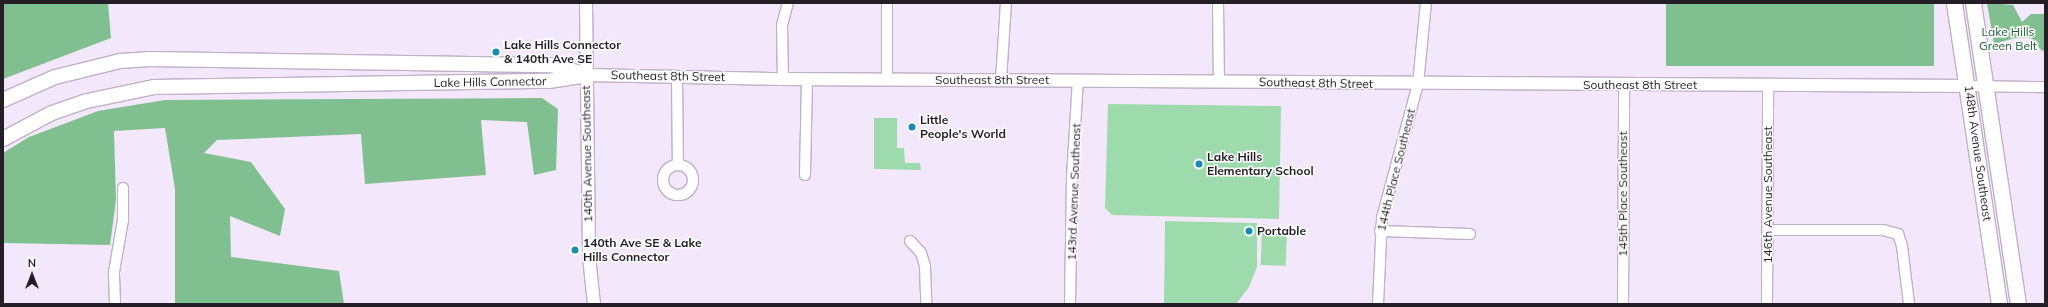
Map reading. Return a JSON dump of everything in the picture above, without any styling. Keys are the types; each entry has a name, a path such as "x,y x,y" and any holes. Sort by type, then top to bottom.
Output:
{"main road":[{"name":"148th Avenue Southeast","path":"1954,3 1968,86 2000,304"},
{"name":"148th Avenue Southeast","path":"1974,3 2018,304"},
{"name":"Lake Hills Connector","path":"3,100 55,77 120,62 150,59 551,65 586,75"},
{"name":"Lake Hills Connector","path":"3,139 52,113 87,101 154,87 549,81 586,75"}],"street":[{"name":"140th Avenue Southeast","path":"586,3 589,257 594,304"},
{"path":"783,78 782,25 788,3"},
{"path":"887,3 887,79"},
{"path":"1001,80 1006,3"},
{"path":"1218,3 1219,82"},
{"name":"144th Place Southeast","path":"1378,304 1380,232 1418,84 1426,3"},
{"name":"Southeast 8th Street","path":"586,75 807,79 2045,87"},
{"path":"677,76 678,165"},
{"path":"805,175 807,79"},
{"name":"143rd Avenue Southeast","path":"1070,304 1072,177 1078,80"},
{"name":"145th Place Southeast","path":"1623,304 1624,85"},
{"name":"146th Avenue Southeast","path":"1767,304 1768,86"},
{"path":"115,304 114,272 123,220 123,188"},
{"path":"1768,230 1900,231 1909,304"},
{"path":"1380,232 1470,234"},
{"path":"910,241 921,253 925,266 926,304"}],"green space":[{"path":"3,3 108,3 111,38 3,79"},
{"name":"Lake Hills Green Belt","path":"1666,3 1934,3 1934,66 1666,66"},
{"path":"1987,3 2013,5 2022,22 2031,14 2045,14 2045,50 2042,51 2031,38 2015,38 1994,44"},
{"path":"542,98 558,109 556,170 534,175 527,122 481,120 486,175 365,184 361,134 217,140 204,153 251,162 285,209 280,236 230,216 231,257 339,271 344,304 175,304 175,189 165,128 114,131 116,200 110,245 3,243 3,153 29,137 98,111 165,100"},
{"path":"1108,104 1281,106 1279,219 1112,215 1105,208"},
{"path":"874,118 897,118 897,148 904,148 905,163 920,163 921,170 874,169"},
{"path":"1165,221 1257,223 1257,267 1249,287 1236,304 1164,304"},
{"path":"1262,228 1287,229 1286,266 1261,265"}],"place":[{"name":"Lake Hills Connector & 140th Ave SE","path":"496,52"},
{"name":"Little People's World","path":"912,127"},
{"name":"Lake Hills Elementary School","path":"1199,164"},
{"name":"Portable","path":"1249,231"},
{"name":"140th Ave SE & Lake Hills Connector","path":"575,250"}]}
